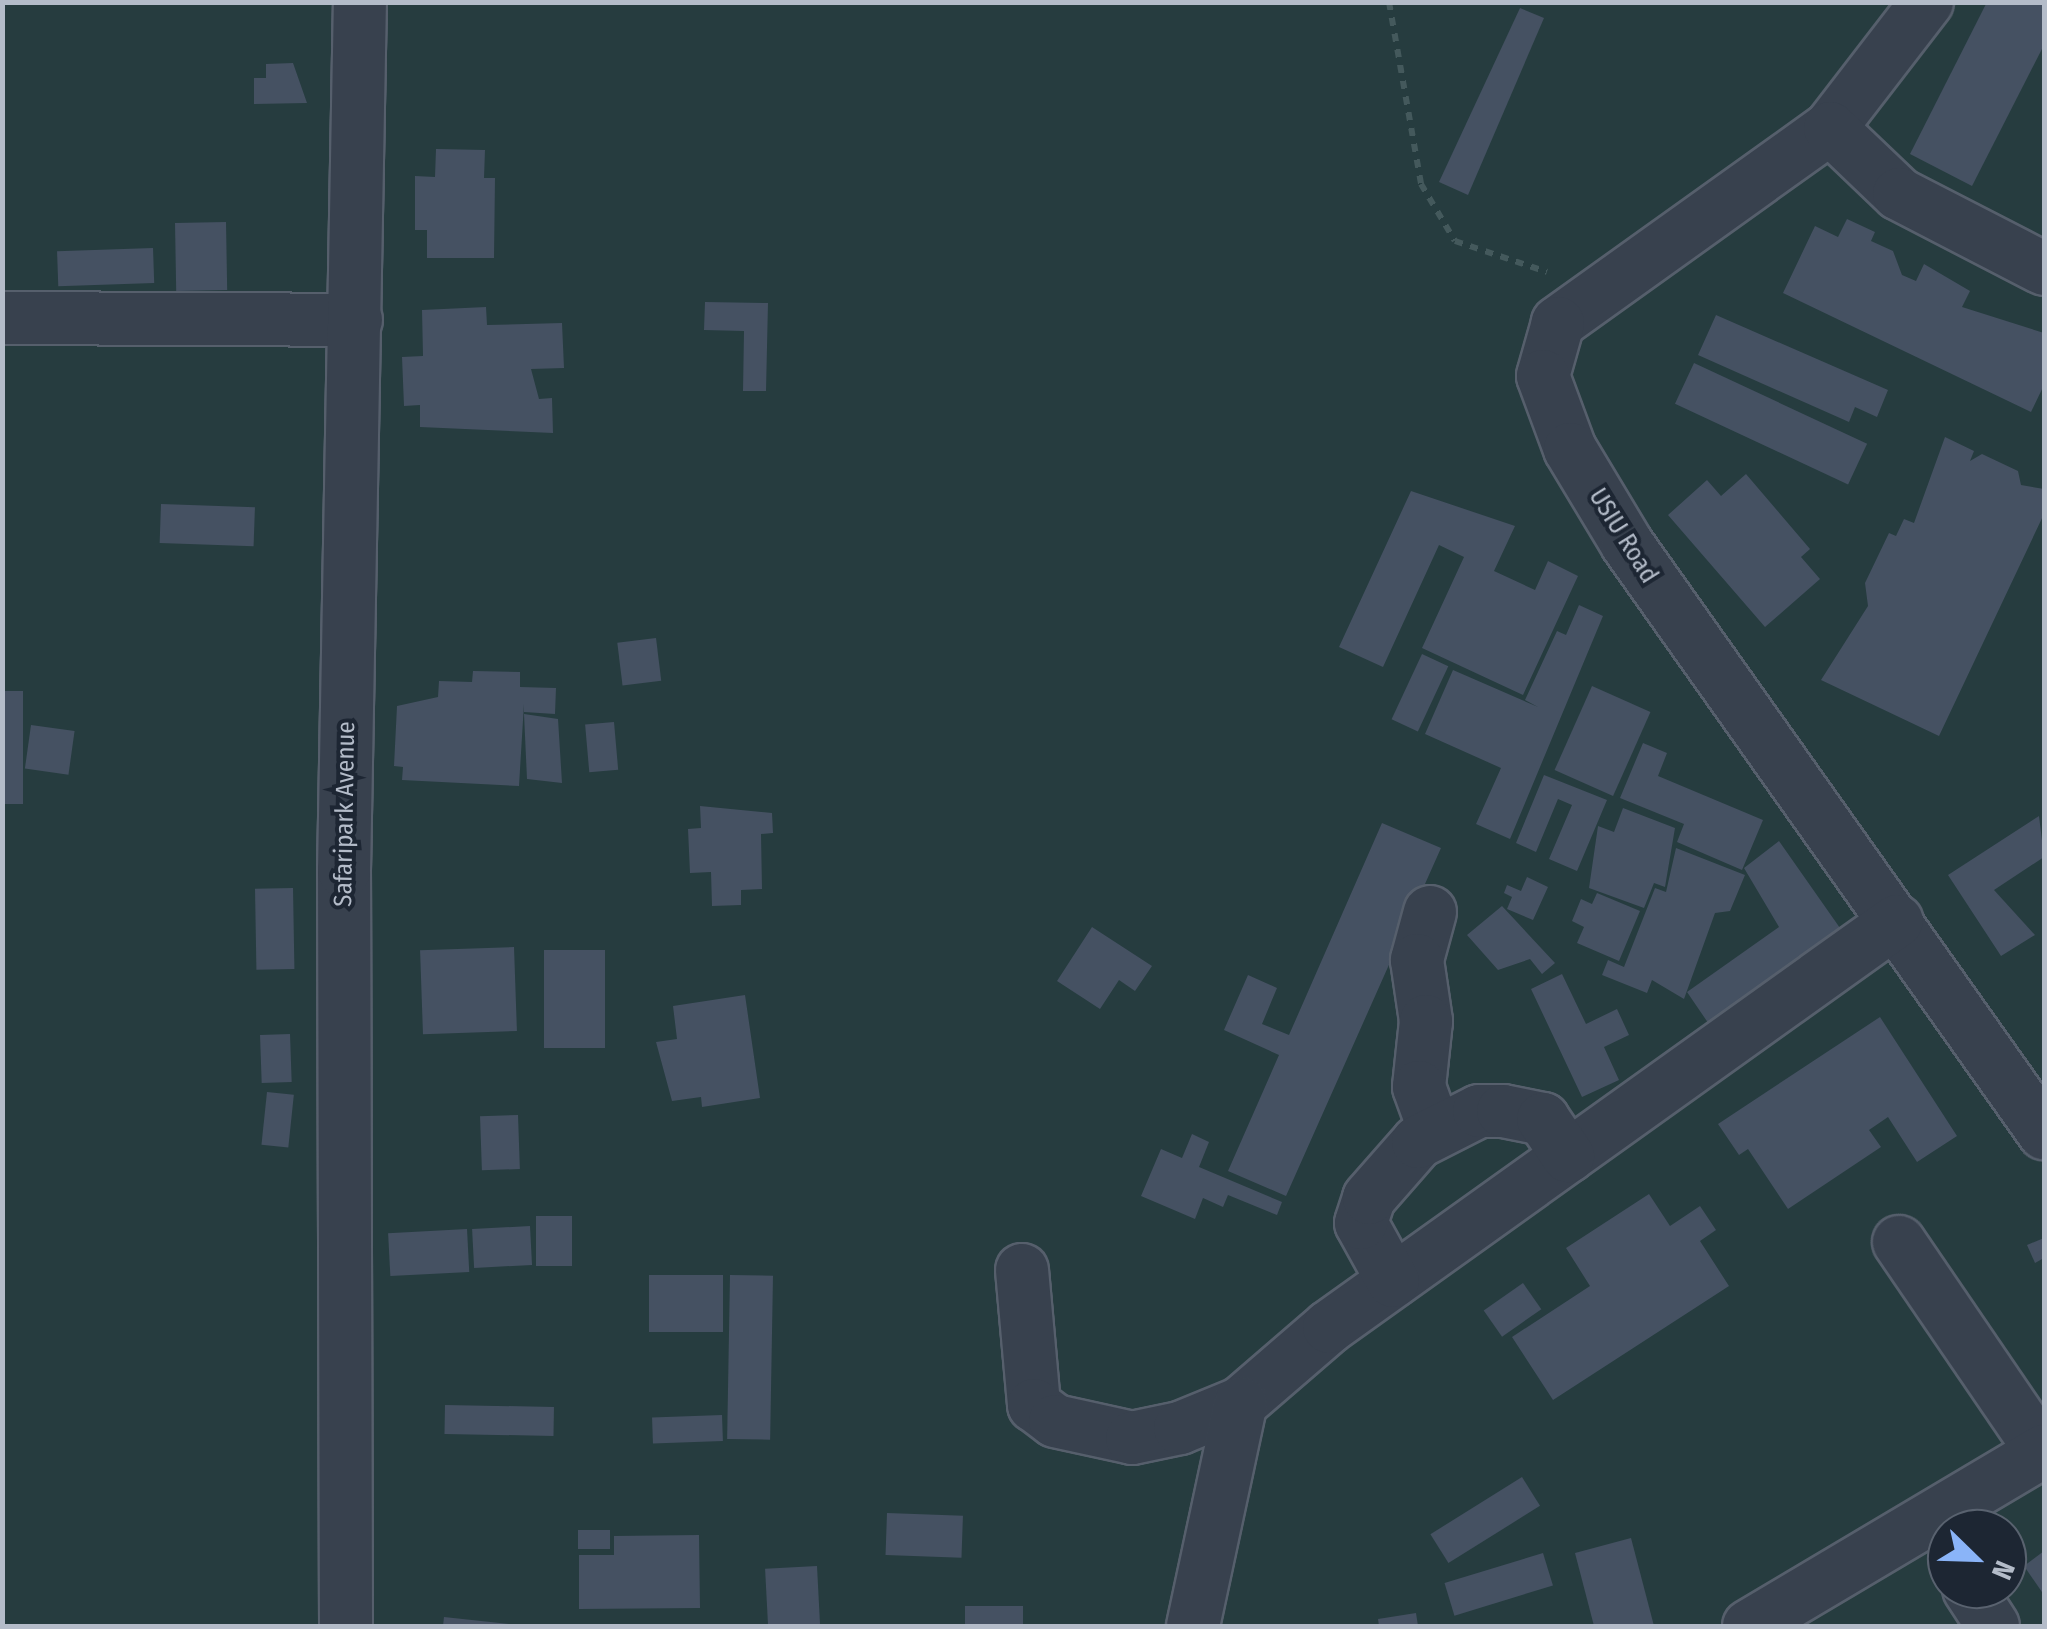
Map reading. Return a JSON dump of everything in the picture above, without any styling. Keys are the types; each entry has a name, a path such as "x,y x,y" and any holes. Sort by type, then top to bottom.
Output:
{"street":[{"name":"Safaripark Avenue","path":"346,1626 344,870 360,2"},
{"name":"USIU Road","path":"1927,2 1830,128 1558,323 1543,376 1550,407 1690,639 1897,921 2044,1133"},
{"path":"1830,128 1898,194 2044,269"},
{"path":"2,318 356,320"},
{"path":"1430,912 1417,960 1426,1021 1419,1086 1435,1131"},
{"path":"1022,1270 1028,1386 1056,1421 1146,1437 1241,1403 1393,1281 1897,921"},
{"path":"1393,1281 1361,1223 1368,1198 1435,1131 1479,1111 1527,1113 1543,1120 1568,1156"},
{"path":"1900,1242 2043,1452 1975,1509"},
{"path":"1193,1626 1241,1403"},
{"path":"1750,1626 1927,1545"}],"path":[{"path":"1389,2 1421,184 1455,242 1529,271 1617,278"}],"green space":[{"path":"3,3 2044,3 2044,1626 3,1626"}],"building":[{"path":"1987,2 2044,2 2044,45 1972,186 1910,154"},
{"path":"1520,8 1544,18 1468,195 1439,182"},
{"path":"293,63 307,103 254,104 254,78 266,78 266,64"},
{"path":"436,149 485,150 484,178 495,178 494,258 427,258 427,230 415,230 415,176 435,177"},
{"path":"1847,219 1875,232 1871,241 1893,251 1902,275 1916,281 1924,264 1970,291 1962,307 2044,333 2044,385 2031,412 1783,293 1815,226 1838,237"},
{"path":"226,222 227,290 176,291 175,223"},
{"path":"153,248 154,283 58,286 57,251"},
{"path":"705,302 768,303 766,391 743,391 744,331 704,330"},
{"path":"486,307 487,325 562,323 564,368 531,369 539,399 552,398 553,433 420,427 420,405 404,406 402,357 423,356 422,310"},
{"path":"1716,315 1888,390 1877,417 1855,407 1849,422 1698,355"},
{"path":"1694,363 1867,444 1848,485 1675,404"},
{"path":"1945,437 1974,451 1970,461 1982,454 2018,471 2021,485 2044,489 2044,514 1939,736 1821,680 1868,606 1865,583 1889,533 1896,536 1904,519 1914,523"},
{"path":"1746,474 1810,549 1801,557 1820,579 1765,627 1668,515 1707,480 1721,496"},
{"path":"1411,491 1515,526 1494,571 1535,590 1548,561 1578,576 1523,695 1422,648 1464,557 1439,545 1383,667 1339,647"},
{"path":"161,504 255,507 254,546 160,543"},
{"path":"1579,605 1603,616 1510,839 1476,824 1501,768 1425,734 1453,670 1538,707 1525,700 1557,631 1566,635"},
{"path":"656,638 661,681 623,685 617,643"},
{"path":"1422,654 1448,666 1418,732 1392,719"},
{"path":"473,671 520,672 520,687 556,688 555,714 524,712 524,704 519,786 402,780 403,767 394,766 397,706 438,697 439,681 472,682"},
{"path":"1592,686 1650,712 1613,796 1555,770"},
{"path":"2,691 23,691 23,804 2,804"},
{"path":"524,714 558,719 562,783 527,779"},
{"path":"614,722 618,770 589,772 585,725"},
{"path":"31,725 75,731 68,775 25,769"},
{"path":"1643,743 1667,753 1658,776 1763,820 1742,870 1677,842 1684,824 1620,798"},
{"path":"1544,775 1607,800 1577,871 1549,859 1572,805 1558,799 1536,852 1516,843"},
{"path":"700,806 772,813 773,833 761,834 762,889 741,890 741,905 712,906 711,872 690,873 688,829 701,828"},
{"path":"1623,808 1675,828 1665,887 1654,883 1644,908 1589,888 1598,826 1614,832"},
{"path":"2039,816 2044,857 1994,890 2035,935 2001,956 1948,875"},
{"path":"1382,823 1441,848 1286,1196 1228,1171 1279,1055 1224,1030 1248,975 1277,988 1262,1024 1289,1035"},
{"path":"1779,841 1847,938 1715,1033 1687,992 1779,927 1744,868"},
{"path":"1676,848 1745,875 1730,911 1715,913 1684,999 1652,980 1647,993 1602,975 1608,960 1624,967 1655,888 1666,892"},
{"path":"1527,877 1548,887 1533,920 1507,909 1512,897 1504,893 1507,885 1521,891"},
{"path":"293,888 294,969 256,970 255,889"},
{"path":"1597,893 1640,911 1619,961 1577,943 1584,927 1572,921 1581,899 1592,904"},
{"path":"1502,906 1555,963 1542,974 1530,959 1498,970 1467,935"},
{"path":"1092,927 1152,966 1135,991 1119,980 1100,1009 1057,981"},
{"path":"514,947 517,1031 423,1034 420,950"},
{"path":"544,950 605,950 605,1048 544,1048"},
{"path":"1562,974 1586,1024 1617,1009 1629,1035 1604,1047 1619,1080 1582,1097 1531,989"},
{"path":"745,995 760,1098 702,1107 701,1097 672,1101 656,1042 677,1039 673,1006"},
{"path":"1880,1017 1957,1136 1917,1162 1888,1117 1869,1130 1881,1147 1788,1209 1748,1149 1739,1155 1718,1124"},
{"path":"290,1034 292,1082 262,1083 260,1035"},
{"path":"267,1092 294,1095 288,1148 261,1145"},
{"path":"518,1115 520,1169 482,1170 480,1116"},
{"path":"1192,1134 1209,1142 1199,1167 1282,1202 1277,1215 1228,1195 1223,1207 1203,1198 1195,1219 1141,1196 1161,1149 1182,1158"},
{"path":"1649,1194 1670,1226 1700,1206 1716,1230 1700,1241 1729,1286 1553,1400 1512,1337 1590,1286 1566,1248"},
{"path":"536,1216 572,1216 572,1266 536,1266"},
{"path":"530,1226 532,1265 474,1268 472,1229"},
{"path":"467,1229 469,1272 390,1276 388,1233"},
{"path":"2044,1238 2044,1258 2035,1263 2027,1245"},
{"path":"649,1275 723,1275 723,1332 649,1332"},
{"path":"730,1275 773,1276 770,1440 727,1439"},
{"path":"1523,1283 1541,1309 1502,1337 1484,1311"},
{"path":"445,1405 554,1407 553,1436 444,1434"},
{"path":"722,1415 723,1441 653,1443 652,1417"},
{"path":"1522,1477 1540,1506 1448,1563 1430,1534"},
{"path":"887,1513 963,1516 961,1558 886,1555"},
{"path":"578,1530 610,1530 610,1549 578,1549"},
{"path":"699,1535 700,1608 579,1609 579,1555 614,1555 614,1536"},
{"path":"1631,1538 1654,1626 1594,1626 1575,1553"},
{"path":"2044,1551 2044,1595 2027,1570 2027,1564"},
{"path":"1543,1553 1553,1586 1454,1616 1445,1583"},
{"path":"817,1566 820,1626 768,1626 765,1569"},
{"path":"965,1606 1023,1606 1023,1626 965,1626"},
{"path":"1416,1613 1418,1626 1379,1626 1378,1619"},
{"path":"444,1617 509,1624 509,1626 443,1626"}]}
